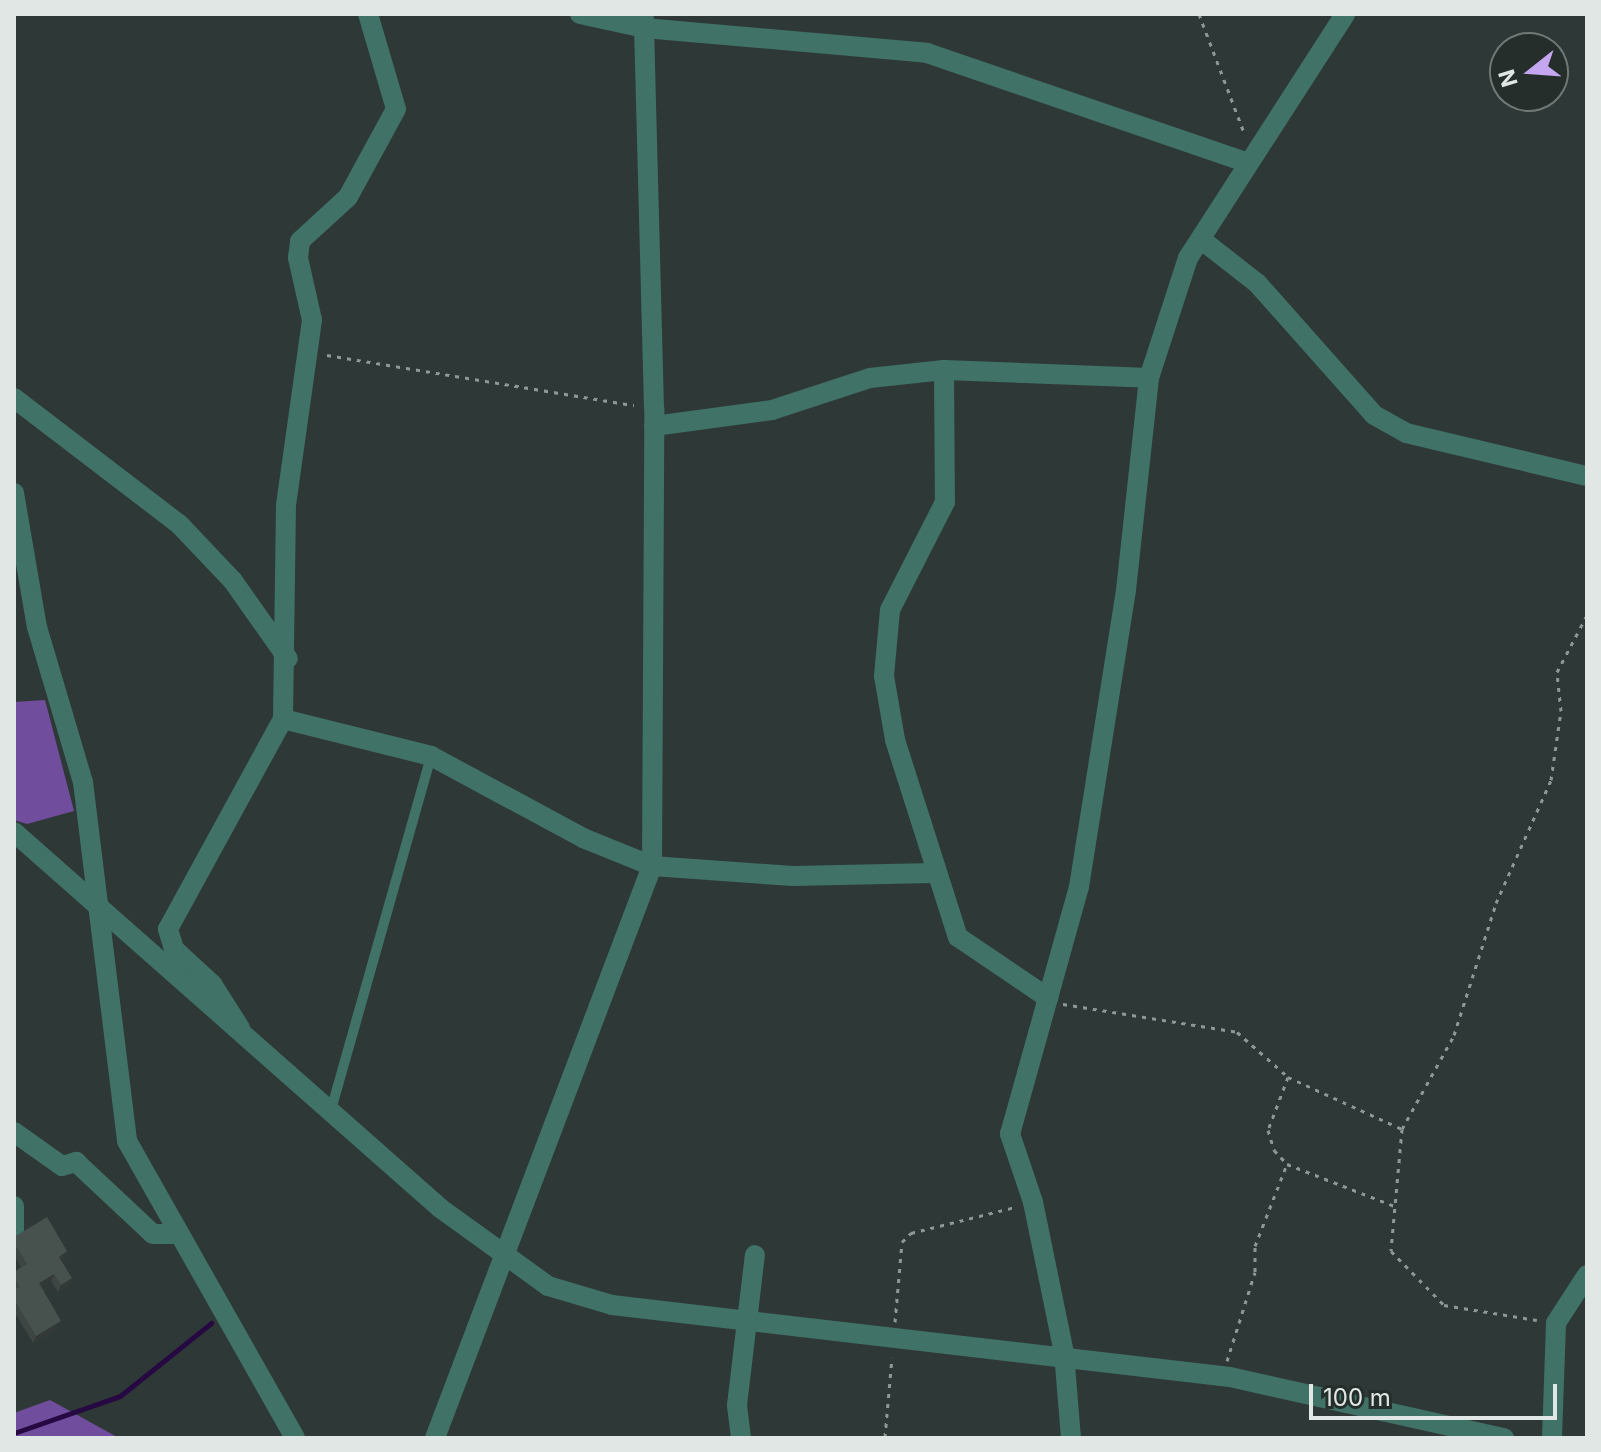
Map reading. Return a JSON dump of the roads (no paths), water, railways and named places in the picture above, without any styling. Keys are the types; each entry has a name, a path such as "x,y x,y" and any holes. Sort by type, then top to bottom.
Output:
{"street":[{"path":"243,1032 212,984 174,949 168,929 283,719 288,659 286,505 310,352 300,241 348,197 396,109 368,14"},
{"path":"580,14 927,53 1248,163"},
{"path":"1071,1438 1064,1353 1033,1202 1010,1134 1081,873 1149,378 1176,285 1248,163 1345,14"},
{"path":"435,1438 652,866 654,417 644,21"},
{"path":"1203,241 1257,283 1374,415 1406,433 1587,476"},
{"path":"654,417 772,410 870,378 944,370 1149,378"},
{"path":"944,370 945,502 883,639 895,740 934,873 958,937 1048,998"},
{"path":"14,398 179,524 233,581 288,659"},
{"path":"14,493 37,627 83,782 127,1141 174,1234 295,1438"},
{"path":"283,719 431,756 583,838 652,866 793,876 934,873"},
{"path":"14,832 98,902 502,1259 548,1286 612,1305 1064,1353 1222,1376 1504,1438"},
{"path":"14,1132 62,1166 76,1162 153,1234 174,1234"},
{"path":"14,1206 14,1232"},
{"path":"741,1438 737,1405 755,1255"},
{"path":"1552,1438 1556,1323 1587,1275"}],"lane":[{"path":"331,1110 431,756"}],"waterway":[{"path":"14,1433 120,1396 211,1323"}]}
